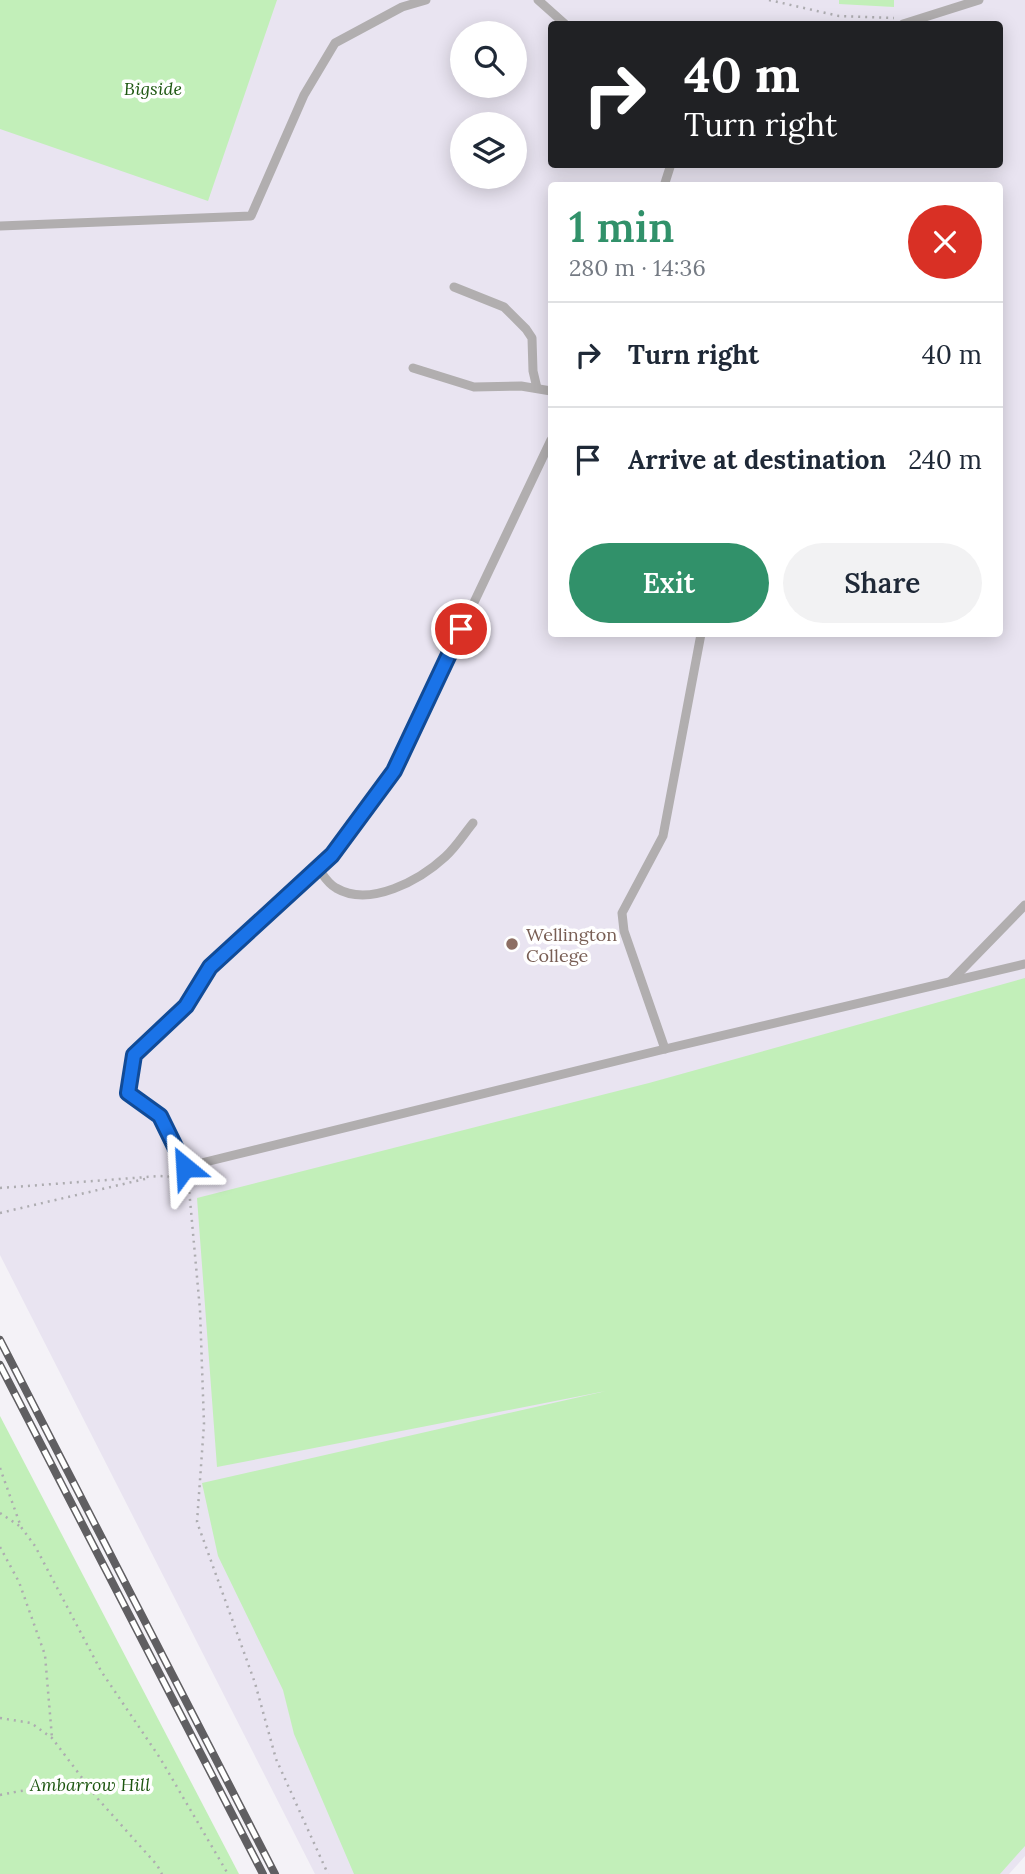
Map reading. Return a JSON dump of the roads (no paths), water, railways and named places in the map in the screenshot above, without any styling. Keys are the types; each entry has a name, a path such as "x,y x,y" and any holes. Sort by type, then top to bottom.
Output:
{"lane":[{"path":"0,226 251,216 304,95 335,43 402,7 426,0"},
{"path":"538,0 562,21"},
{"path":"912,21 979,0"},
{"path":"454,287 504,307 526,329 532,338 533,371 537,388"},
{"path":"412,368 474,387 548,390"},
{"path":"548,446 394,771 332,855 210,967 186,1006 134,1055 128,1093 160,1116 185,1167 1025,964"},
{"path":"665,1049 624,931 622,913 663,836 700,637"},
{"path":"318,868 336,888 355,893 377,893 400,886 425,873 447,856 473,823"},
{"path":"950,982 1025,905"}],"railway":[{"path":"0,1340 275,1874"},
{"path":"0,1365 263,1874"}],"place":[{"name":"Wellington College","path":"512,944"}],"park label":[{"name":"Bigside","path":"153,88"},
{"name":"Ambarrow Hill","path":"90,1784"}]}
